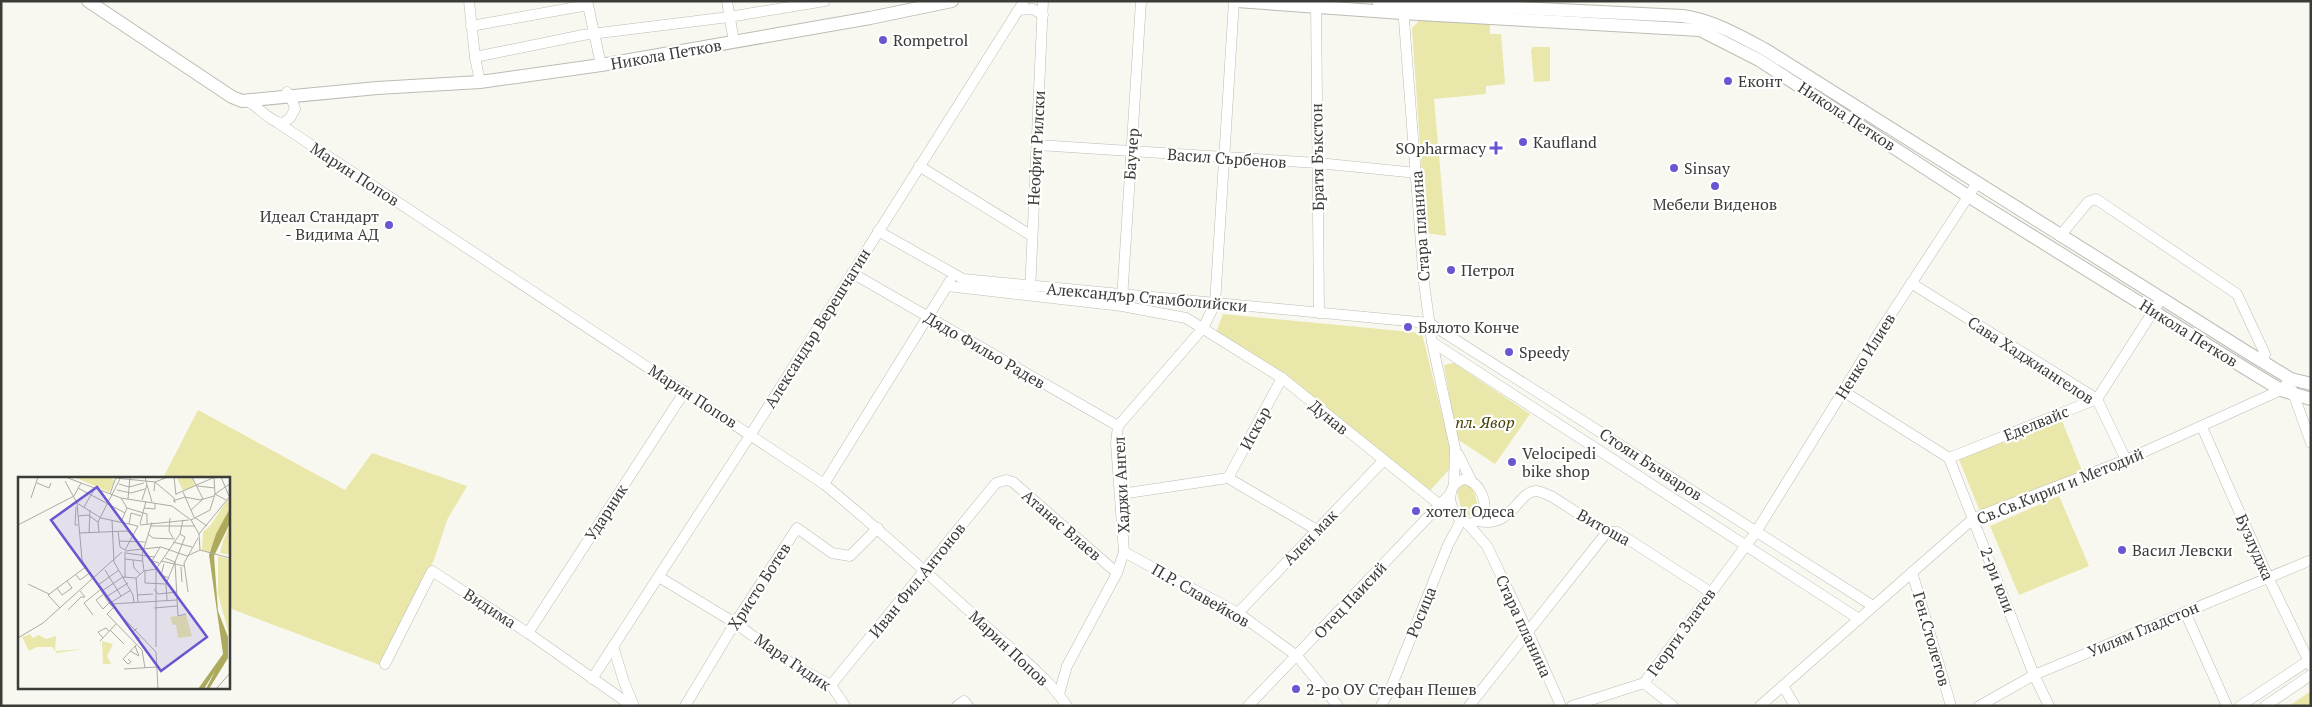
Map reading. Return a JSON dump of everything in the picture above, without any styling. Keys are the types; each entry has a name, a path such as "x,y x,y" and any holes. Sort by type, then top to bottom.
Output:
{"main road":[{"path":"88,1 221,88"},
{"name":"Никола Петков","path":"221,88 239,93 270,95 288,94 329,86 377,88 480,82 601,65 952,1"},
{"name":"Никола Петков","path":"1235,1 1585,12 1683,16 1703,19 1723,27 1766,50 2262,362 2291,379 2311,384"},
{"name":"Никола Петков","path":"1378,1 1403,6"},
{"name":"Никола Петков","path":"1585,12 1700,30 1720,39 1774,70 1968,196 2153,311 2287,392 2311,399"},
{"name":"Никола Петков","path":"221,88 237,100 247,101 270,95"}],"street":[{"path":"468,1 480,82"},
{"path":"727,1 734,42"},
{"path":"475,57 583,35 595,35 825,1"},
{"name":"Александър Верешчагин","path":"592,679 751,434 1024,1"},
{"name":"Неофит Рилски","path":"1030,291 1044,1"},
{"name":"Баучер","path":"1122,306 1141,1"},
{"path":"1215,300 1235,1"},
{"name":"Братя Бъкстон","path":"1316,4 1319,313"},
{"path":"471,26 588,5 601,65"},
{"name":"Стара планина","path":"1403,6 1428,323 1455,448 1456,469 1452,489"},
{"path":"1018,10 1033,9 1043,15"},
{"path":"247,101 278,123 286,121 295,109 288,94"},
{"path":"266,113 270,95"},
{"path":"292,114 298,136"},
{"name":"Марин Попов","path":"278,123 824,484 878,528 1059,694 1067,706"},
{"name":"Васил Сърбенов","path":"1037,145 1318,163 1417,173"},
{"path":"920,166 1032,236"},
{"name":"Ненко Илиев","path":"1746,546 1911,283 1977,183"},
{"path":"2060,236 2088,202 2096,199 2237,294 2265,354 2262,362"},
{"name":"Александър Стамболийски","path":"878,231 963,279 1179,315 1203,328"},
{"name":"Дядо Фильо Радев","path":"852,273 1118,426"},
{"path":"824,484 954,275"},
{"name":"Сава Хаджиангелов","path":"1911,283 2097,399 2126,460"},
{"name":"Александър Стамболийски","path":"947,286 1215,300 1319,313 1428,323"},
{"path":"2097,399 2161,299"},
{"name":"Хаджи Ангел","path":"1059,694 1067,666 1117,573 1124,552 1116,443 1118,426 1203,328 1215,300"},
{"name":"Стоян Бъчваров","path":"1428,323 1873,606"},
{"name":"Дунав","path":"1203,328 1282,378 1440,505 1452,509"},
{"name":"Стоян Бъчваров","path":"1432,342 1859,619"},
{"name":"Искър","path":"1228,478 1282,378"},
{"name":"Св.Св.Кирил и Методий","path":"1760,706 1974,518 2126,460 2287,392 2291,379"},
{"name":"Ударник","path":"528,633 685,391"},
{"path":"1843,391 1949,458"},
{"path":"2287,392 2311,443"},
{"name":"Еделвайс","path":"1949,458 2097,399"},
{"name":"Бузлуджа","path":"2202,427 2268,577 2310,662"},
{"name":"Стара планина","path":"1455,448 1471,480"},
{"name":"2-ри юли","path":"1949,458 2034,675 2049,706"},
{"name":"Ален мак","path":"1238,613 1383,461"},
{"path":"1121,494 1228,478 1317,530"},
{"path":"1465,479 1471,480 1479,489 1485,504 1500,520 1464,521 1452,509 1452,489 1465,479"},
{"name":"Иван Фил.Антонов","path":"831,685 926,572 996,483 1006,480"},
{"name":"Атанас Влаев","path":"1006,480 1013,482 1117,573"},
{"name":"Отец Паисий","path":"1248,706 1440,505 1452,489"},
{"name":"Витоша","path":"1500,520 1512,511 1529,493 1535,491 1552,496 1607,532 1616,532 1710,592"},
{"path":"1481,521 1485,504"},
{"name":"Стара планина","path":"1464,521 1487,546"},
{"name":"Росица","path":"1381,706 1390,690 1448,545 1464,521"},
{"name":"Стара планина","path":"1481,521 1487,546 1528,632 1560,706"},
{"name":"Христо Ботев","path":"685,706 796,528 832,553 850,556 878,528"},
{"path":"1469,706 1607,532"},
{"name":"Георги Златев","path":"1572,706 1644,683 1746,546"},
{"name":"П.Р. Славейков","path":"1124,552 1238,613 1297,656 1338,706"},
{"name":"Уилям Гладстон","path":"1979,706 2034,675 2311,560"},
{"name":"Видима","path":"385,664 432,571 528,633 633,706"},
{"name":"Ген.Столетов","path":"1912,572 1951,706"},
{"name":"Мара Гидик","path":"659,577 735,623 795,666 831,685 845,706"},
{"path":"2185,612 2227,706"},
{"path":"613,646 633,706"},
{"path":"2240,706 2310,662"},
{"path":"2264,706 2311,676"},
{"path":"1644,683 1673,706"},
{"path":"1783,686 1795,706"}],"green space":[{"path":"1421,19 1490,22 1490,34 1501,34 1505,84 1486,86 1486,94 1434,99 1446,236 1426,233 1412,28"},
{"path":"1533,47 1550,47 1550,81 1534,82 1531,50"},
{"path":"1223,314 1422,333 1454,464 1427,494 1286,374 1215,335"},
{"name":"пл. Явор","path":"1454,363 1530,414 1495,464 1457,439 1444,365"},
{"path":"198,410 345,490 372,453 467,486 447,520 434,560 380,665 230,608 230,477 164,477"},
{"path":"2060,416 2083,473 1981,514 1958,457"},
{"path":"1462,485 1468,485 1473,489 1479,509 1469,517 1462,513 1457,491"},
{"path":"2059,496 2089,566 2019,595 1990,526"},
{"path":"2311,691 2311,706 2289,706"}],"place":[{"name":"Rompetrol","path":"883,40"},
{"name":"Еконт","path":"1728,81"},
{"name":"Kaufland","path":"1523,142"},
{"name":"SOpharmacy","path":"1496,148"},
{"name":"Sinsay","path":"1674,168"},
{"name":"Мебели Виденов","path":"1715,186"},
{"name":"Идеал Стандарт - Видима АД","path":"389,225"},
{"name":"Петрол","path":"1451,270"},
{"name":"Бялото Конче","path":"1408,327"},
{"name":"Speedy","path":"1509,352"},
{"name":"Velocipedi bike shop","path":"1512,462"},
{"name":"хотел Одеса","path":"1416,511"},
{"name":"Васил Левски","path":"2122,550"},
{"name":"2-ро ОУ Стефан Пешев","path":"1296,689"}]}
